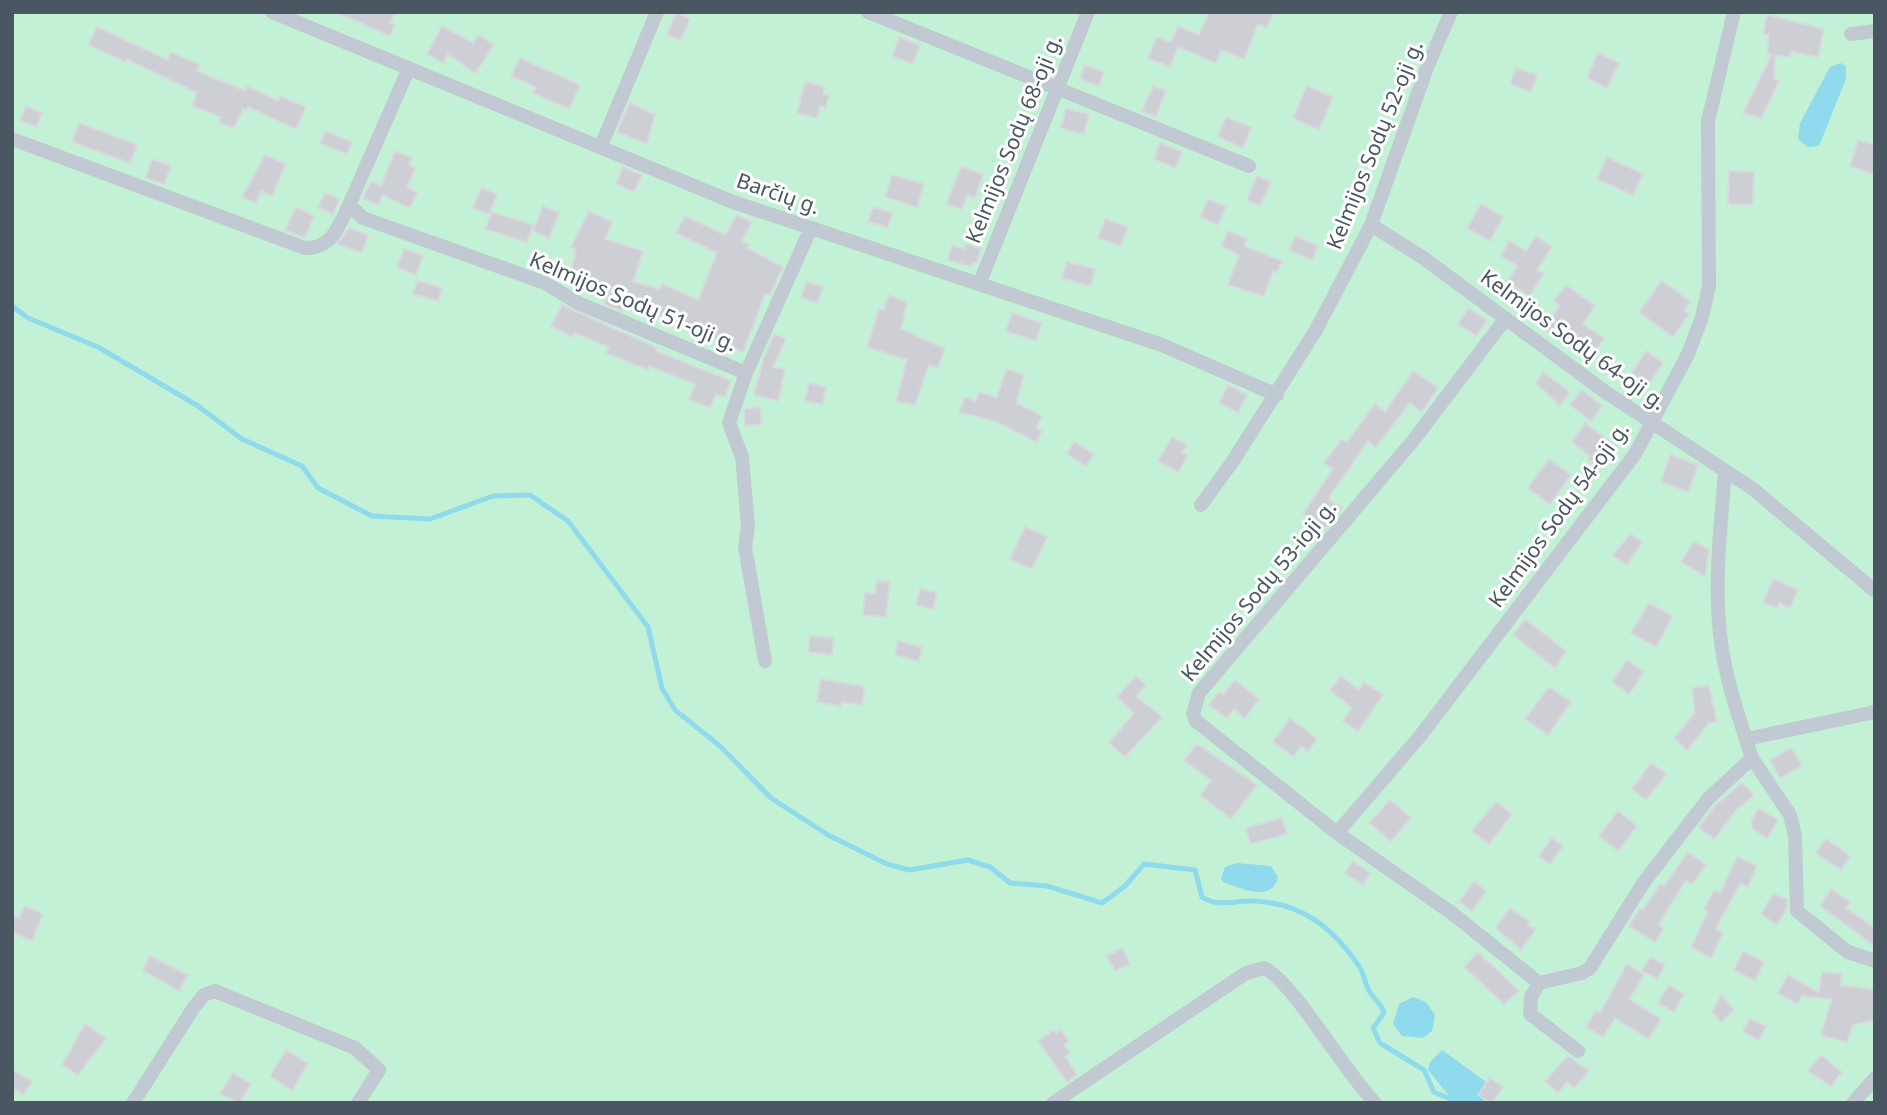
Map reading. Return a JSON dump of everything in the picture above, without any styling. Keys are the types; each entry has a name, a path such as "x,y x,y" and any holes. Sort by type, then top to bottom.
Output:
{"street":[{"name":"Barčių g.","path":"272,12 733,202 980,282 1162,345 1277,394"},
{"path":"601,146 657,12"},
{"path":"868,12 1249,166"},
{"name":"Kelmijos Sodų 68-oji g.","path":"980,282 1055,87 1088,12"},
{"name":"Kelmijos Sodų 52-oji g.","path":"1201,505 1317,330 1371,225 1428,65 1451,12"},
{"name":"Kelmijos Sodų 54-oji g.","path":"1337,833 1421,735 1635,454 1688,354 1702,317 1709,286 1708,121 1734,12"},
{"path":"1851,34 1875,31"},
{"path":"12,139 305,248 323,246 331,240 349,205 408,68"},
{"name":"Kelmijos Sodų 51-oji g.","path":"349,205 363,218 545,283 578,303 747,373 729,423 742,457 748,526 745,547 765,661"},
{"name":"Kelmijos Sodų 64-oji g.","path":"1371,225 1422,257 1652,424 1753,489 1875,591"},
{"path":"747,373 811,228"},
{"name":"Kelmijos Sodų 53-ioji g.","path":"1506,318 1412,442 1199,693 1194,704 1196,721 1337,833 1453,914 1539,983"},
{"path":"1725,471 1719,562 1719,631 1725,668 1752,758 1790,815 1795,836 1797,911 1848,952 1875,961"},
{"path":"1746,739 1875,712"},
{"path":"1578,1051 1530,1014 1531,997 1539,983 1582,973 1590,968 1644,883 1708,799 1752,758"},
{"path":"1054,1103 1246,973 1265,968 1283,981 1356,1084 1375,1103"},
{"path":"133,1103 194,1007 204,995 215,991 355,1048 379,1070 358,1103"},
{"path":"1853,1103 1875,1078"}],"green space":[{"path":"12,12 1875,12 1875,1103 12,1103"}],"water":[{"path":"1841,63 1846,66 1846,79 1819,146 1808,147 1798,139 1800,123 1830,67"},
{"path":"1237,863 1271,866 1278,877 1275,885 1270,890 1256,892 1223,882 1221,878 1225,867"},
{"path":"1413,997 1426,1002 1435,1015 1432,1031 1423,1038 1402,1036 1393,1024 1399,1004"},
{"path":"1442,1050 1489,1084 1483,1103 1455,1103 1428,1070 1430,1062"}],"building":[{"path":"336,12 395,12 390,22 395,25 390,36"},
{"path":"1209,12 1274,12 1267,28 1258,24 1244,59 1221,50 1216,63 1178,47 1170,67 1148,58 1157,37 1171,42 1178,26 1199,35"},
{"path":"676,13 690,19 681,40 667,35"},
{"path":"1767,15 1824,29 1818,57 1791,51 1790,57 1775,55 1774,78 1779,81 1761,118 1743,113 1772,54 1767,53 1769,35 1763,34"},
{"path":"442,26 473,43 479,35 494,45 475,73 448,54 443,63 427,54"},
{"path":"97,27 167,60 171,52 200,65 197,71 245,91 247,86 278,101 280,96 306,107 296,129 248,107 246,111 243,109 234,128 219,122 221,117 192,106 197,93 127,59 126,62 88,45"},
{"path":"899,37 920,45 913,64 892,56"},
{"path":"1598,53 1619,63 1607,88 1587,78"},
{"path":"520,58 580,85 569,109 533,93 536,87 511,76"},
{"path":"1085,65 1104,72 1099,86 1080,79"},
{"path":"1516,68 1537,75 1531,92 1510,84"},
{"path":"805,82 825,87 823,94 829,95 826,108 820,106 817,118 797,113"},
{"path":"1153,86 1166,91 1156,117 1142,111"},
{"path":"1307,86 1333,97 1319,130 1293,118"},
{"path":"629,103 655,114 647,144 617,132"},
{"path":"26,106 42,113 36,127 20,120"},
{"path":"1066,109 1089,114 1084,134 1061,128"},
{"path":"1226,117 1251,127 1243,148 1218,137"},
{"path":"79,123 137,145 130,163 72,142"},
{"path":"325,131 352,142 347,154 320,143"},
{"path":"1858,140 1875,145 1875,174 1850,167"},
{"path":"1160,143 1182,152 1175,168 1154,159"},
{"path":"395,151 412,158 409,165 415,168 407,187 417,193 410,208 383,195 378,205 363,198 371,181 381,186"},
{"path":"265,155 286,164 272,196 261,191 256,203 242,197"},
{"path":"1607,157 1643,174 1633,195 1597,179"},
{"path":"152,159 171,166 164,184 146,178"},
{"path":"623,167 642,175 634,192 616,184"},
{"path":"961,167 983,174 975,198 967,195 962,209 946,204"},
{"path":"1729,171 1754,172 1753,204 1728,204"},
{"path":"892,175 924,184 917,207 885,197"},
{"path":"1257,176 1271,182 1260,206 1247,200"},
{"path":"481,188 497,194 489,214 473,208"},
{"path":"325,193 339,199 333,214 318,207"},
{"path":"1208,199 1226,207 1218,225 1200,217"},
{"path":"1481,204 1503,217 1490,241 1467,228"},
{"path":"543,206 559,213 549,238 533,231"},
{"path":"296,207 314,216 305,238 285,230"},
{"path":"873,207 892,213 888,227 868,222"},
{"path":"589,211 612,222 605,239 643,251 633,282 660,289 662,284 698,300 717,253 676,233 685,216 725,235 737,215 752,222 742,241 749,245 747,248 783,267 770,295 765,294 743,352 650,310 652,306 628,299 622,311 604,304 611,290 569,281 576,249 571,247"},
{"path":"492,212 533,225 527,242 485,229"},
{"path":"1105,219 1128,227 1120,246 1098,238"},
{"path":"349,228 368,235 362,253 337,244"},
{"path":"1228,231 1247,239 1244,246 1282,261 1277,273 1273,271 1264,296 1228,285 1239,255 1221,246"},
{"path":"1295,236 1318,246 1312,260 1289,250"},
{"path":"1536,236 1552,247 1537,270 1544,274 1529,296 1507,281 1518,266 1501,256 1509,241 1526,251"},
{"path":"966,244 981,249 977,262 969,266 948,260 952,245 964,249"},
{"path":"404,249 423,256 416,275 397,267"},
{"path":"1067,262 1095,269 1091,286 1062,278"},
{"path":"418,281 442,288 438,301 412,294"},
{"path":"1662,281 1690,301 1684,311 1689,314 1673,337 1639,312"},
{"path":"806,282 823,287 818,303 801,298"},
{"path":"1566,285 1595,306 1583,324 1604,338 1590,359 1544,329 1560,306 1554,301"},
{"path":"889,295 907,302 901,329 945,349 938,368 929,365 915,405 896,401 907,360 867,347 879,309 884,310"},
{"path":"562,305 657,348 656,351 731,381 725,397 716,394 710,408 689,399 695,384 649,366 648,370 606,353 609,347 574,333 572,337 551,326"},
{"path":"1469,308 1487,321 1476,336 1458,324"},
{"path":"1012,313 1042,323 1036,341 1006,331"},
{"path":"774,334 786,339 773,367 785,369 778,401 754,395 763,360"},
{"path":"1646,351 1663,363 1649,384 1632,373"},
{"path":"1006,369 1024,375 1016,403 1042,416 1036,428 1042,431 1036,442 997,422 959,412 965,397 976,401 979,392 997,398"},
{"path":"1413,371 1438,388 1422,412 1410,403 1376,447 1368,441 1328,499 1342,508 1325,529 1303,514 1333,469 1324,463 1342,439 1347,442 1375,404 1385,412"},
{"path":"1543,372 1570,392 1560,406 1536,383"},
{"path":"809,383 826,387 823,404 805,401"},
{"path":"1228,385 1247,395 1238,413 1219,403"},
{"path":"1582,390 1602,406 1591,421 1570,405"},
{"path":"760,407 762,424 745,426 744,409"},
{"path":"1585,423 1616,446 1599,468 1588,459 1590,456 1572,442"},
{"path":"1172,437 1187,445 1182,452 1188,456 1178,472 1158,461"},
{"path":"1074,442 1094,454 1086,466 1067,454"},
{"path":"1670,455 1698,465 1688,492 1661,482"},
{"path":"1549,459 1571,475 1550,504 1528,488"},
{"path":"1025,527 1047,537 1032,569 1010,559"},
{"path":"1631,534 1642,542 1627,565 1612,555"},
{"path":"1694,541 1709,550 1705,576 1681,562"},
{"path":"1773,579 1798,590 1790,608 1779,603 1777,608 1763,602"},
{"path":"877,581 890,582 886,617 863,615 865,593 875,594"},
{"path":"920,589 937,593 933,609 916,605"},
{"path":"1649,603 1673,616 1656,647 1631,633"},
{"path":"1525,619 1566,651 1555,668 1513,635"},
{"path":"810,636 834,638 832,655 808,652"},
{"path":"898,641 922,647 919,661 895,655"},
{"path":"1627,660 1644,672 1629,694 1612,682"},
{"path":"1136,676 1146,685 1136,696 1162,717 1125,757 1109,743 1134,713 1117,697"},
{"path":"1341,676 1359,690 1364,682 1383,695 1358,731 1343,721 1352,708 1330,690"},
{"path":"821,679 865,687 862,705 842,702 841,706 817,702"},
{"path":"1235,680 1259,699 1245,718 1234,709 1227,718 1209,705 1219,692 1223,695"},
{"path":"1709,686 1717,722 1709,723 1687,750 1674,738 1695,713 1692,688"},
{"path":"1549,687 1571,702 1548,735 1525,719"},
{"path":"1290,718 1317,739 1308,751 1301,746 1294,757 1273,742"},
{"path":"1197,744 1257,785 1231,819 1200,795 1211,781 1184,760"},
{"path":"1791,748 1802,766 1780,778 1770,760"},
{"path":"1651,763 1666,774 1646,800 1632,789"},
{"path":"1742,783 1754,795 1737,809 1714,839 1699,827 1715,806"},
{"path":"1390,800 1411,818 1391,841 1369,823"},
{"path":"1496,802 1512,814 1489,844 1472,831"},
{"path":"1758,808 1778,820 1767,838 1753,829 1751,823"},
{"path":"1618,811 1637,826 1618,851 1599,836"},
{"path":"1282,818 1287,834 1250,844 1246,828"},
{"path":"1552,838 1563,846 1550,864 1539,856"},
{"path":"1826,839 1850,856 1841,870 1816,853"},
{"path":"1688,852 1706,865 1692,884 1686,880 1659,924 1663,929 1655,942 1629,926 1660,884 1664,886"},
{"path":"1737,857 1757,866 1748,887 1740,883 1716,929 1723,933 1711,958 1691,947 1708,912 1704,909 1714,890 1720,893"},
{"path":"1353,861 1370,873 1363,885 1345,873"},
{"path":"1474,881 1486,891 1472,911 1459,902"},
{"path":"1831,889 1850,902 1846,908 1875,928 1875,946 1820,906"},
{"path":"1773,894 1787,899 1787,908 1777,925 1761,914"},
{"path":"25,906 43,914 32,941 12,932 12,916 19,918"},
{"path":"1510,908 1530,922 1528,925 1535,930 1521,950 1496,928"},
{"path":"1122,948 1130,964 1115,971 1107,956"},
{"path":"1743,951 1764,962 1755,981 1734,970"},
{"path":"1478,952 1519,991 1504,1004 1464,967"},
{"path":"150,956 188,975 179,991 143,970"},
{"path":"1650,957 1665,965 1657,979 1642,971"},
{"path":"1627,964 1644,975 1629,999 1661,1019 1649,1039 1615,1018 1603,1037 1586,1027 1596,1011 1600,1013"},
{"path":"1822,972 1842,974 1840,985 1875,990 1875,1020 1853,1025 1847,1042 1821,1035 1832,999 1802,996 1797,1004 1778,993 1788,975 1819,993"},
{"path":"1669,985 1684,994 1674,1012 1658,1003"},
{"path":"1721,995 1734,1010 1721,1022 1712,1012"},
{"path":"1750,1019 1767,1026 1758,1040 1743,1031"},
{"path":"85,1024 106,1038 78,1075 62,1065"},
{"path":"1054,1030 1056,1033 1061,1030 1069,1041 1064,1045 1070,1053 1065,1056 1077,1075 1067,1082 1038,1041"},
{"path":"286,1050 308,1064 292,1090 270,1076"},
{"path":"1821,1055 1842,1072 1831,1086 1808,1071"},
{"path":"1568,1056 1589,1071 1574,1088 1567,1082 1558,1093 1545,1081"},
{"path":"12,1069 32,1082 23,1095 12,1087"},
{"path":"233,1073 251,1084 239,1103 220,1094"},
{"path":"1490,1078 1503,1087 1492,1103 1478,1095"}],"waterway":[{"path":"12,306 28,318 98,347 198,406 242,439 302,466 318,488 372,516 430,519 493,496 530,495 568,521 648,627 662,688 675,710 720,746 771,798 828,835 887,864 909,870 968,860 990,867 1010,883 1047,886 1102,903 1125,886 1144,864 1195,870 1202,897 1214,902 1271,903 1301,912 1327,929 1359,966 1369,991 1384,1013 1373,1028 1380,1043 1424,1070 1434,1092 1460,1103"}]}
